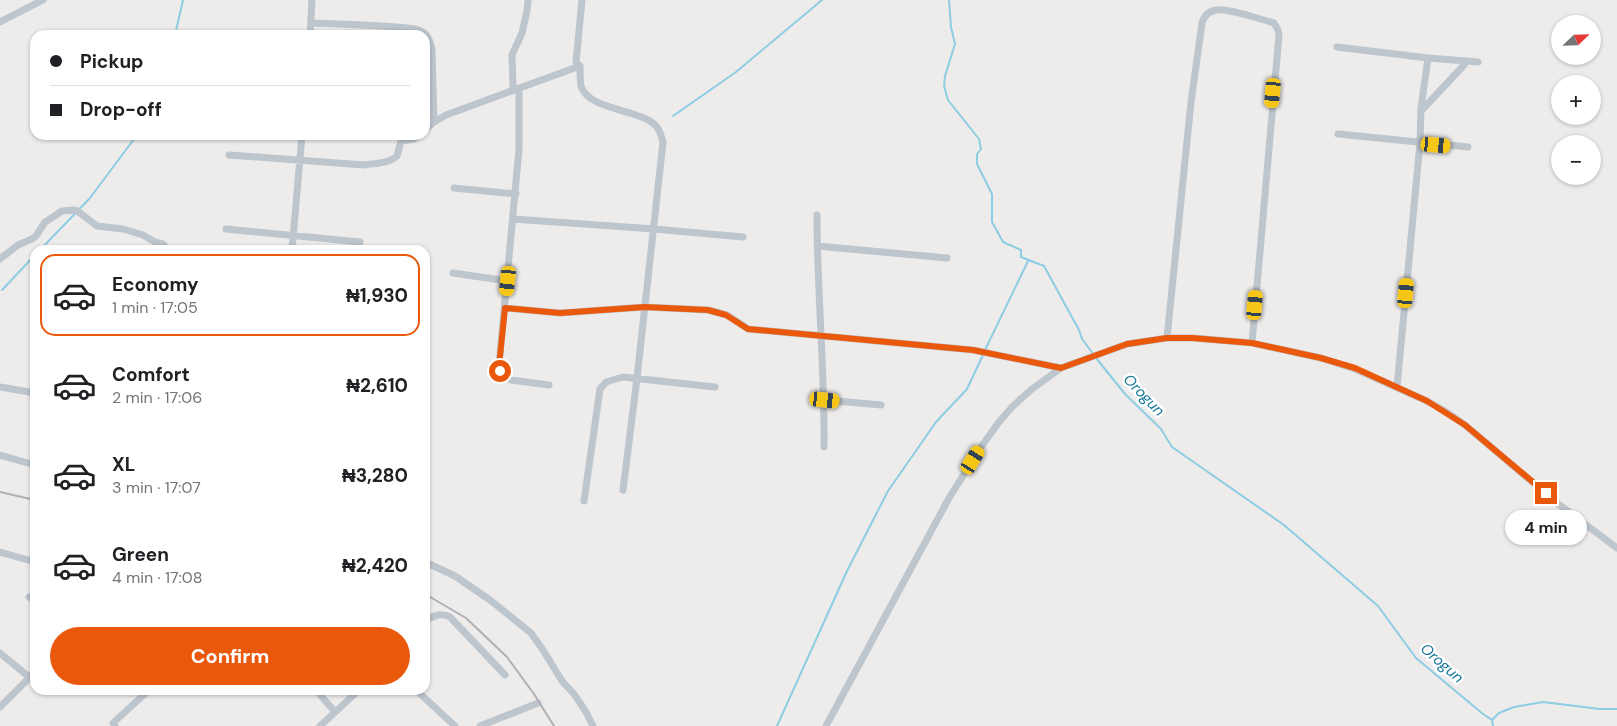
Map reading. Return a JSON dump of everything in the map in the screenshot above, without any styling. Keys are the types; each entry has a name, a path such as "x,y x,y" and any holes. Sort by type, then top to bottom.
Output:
{"street":[{"path":"0,22 43,0"},
{"path":"310,30 312,0"},
{"path":"519,89 512,87 512,55 522,33 528,0"},
{"path":"582,0 576,62 580,66 581,86 586,94 599,103 655,124 663,142 638,378 623,490"},
{"path":"1167,338 1191,102 1202,23 1208,13 1224,9 1274,23 1279,35 1252,343"},
{"path":"311,23 376,25 417,30"},
{"path":"430,40 432,49 434,122"},
{"path":"1337,47 1478,62"},
{"path":"1397,387 1420,143 1421,108 1428,58"},
{"path":"1421,108 1423,109 1464,65"},
{"path":"430,126 446,115 580,66"},
{"path":"519,89 519,149 516,194 499,366 504,377 511,380 549,385"},
{"path":"1338,134 1468,147"},
{"path":"292,245 302,140"},
{"path":"229,155 364,164 389,161 397,156 401,141 408,140"},
{"path":"454,188 516,194"},
{"path":"0,259 18,244 36,236 45,222 62,211 75,210 97,226 123,229 143,235 164,245"},
{"path":"817,215 820,336 825,400 824,447"},
{"path":"514,219 744,237"},
{"path":"226,229 360,242"},
{"path":"817,246 946,258"},
{"path":"453,273 508,281"},
{"path":"505,308 560,313 645,307 708,310 726,315 748,329 973,350 1061,368"},
{"path":"826,726 949,498 999,422 1032,389 1061,368 1127,344 1167,338 1252,343 1321,358 1355,368 1427,401 1465,425 1557,502 1617,548"},
{"path":"584,501 600,389 606,382 623,377 715,387"},
{"path":"0,386 30,392"},
{"path":"825,400 881,405"},
{"path":"0,455 30,464"},
{"path":"0,552 30,561"},
{"path":"430,564 455,576 490,600 531,633 562,681 574,694 593,726"},
{"path":"430,619 439,615 450,617 505,675"},
{"path":"0,653 29,677 0,707"},
{"path":"112,725 144,695"},
{"path":"320,695 335,712"},
{"path":"320,726 354,695"},
{"path":"421,695 455,726"},
{"path":"480,726 538,703"}],"waterway":[{"path":"176,30 183,0"},
{"path":"673,116 736,72 822,0"},
{"name":"Orogun","path":"949,0 951,27 955,44 945,76 944,86 948,100 979,139 981,149 977,154 977,164 992,194 992,222 1003,242 1021,250 1021,257 1044,266 1082,339 1094,355"},
{"path":"45,245 90,198 133,140"},
{"path":"2,290 30,260"},
{"path":"985,350 1028,261"},
{"path":"777,726 847,571 888,491 936,422 967,389 983,355"},
{"name":"Orogun","path":"1096,358 1125,394 1161,429 1172,447 1284,525 1378,606 1416,658 1492,720"},
{"path":"1492,720 1499,713 1514,707 1543,702 1600,709 1617,709"},
{"name":"Orogun","path":"1492,720 1493,726"}],"railway":[{"path":"0,492 30,499"},
{"path":"430,597 466,618 507,657 554,726"}],"route":[{"path":"500,371 505,308 560,313 645,307 708,310 726,315 748,329 973,350 1061,368 1084,358 1127,344 1167,338 1252,343 1321,358 1355,368 1427,401 1465,425 1546,493"}]}
